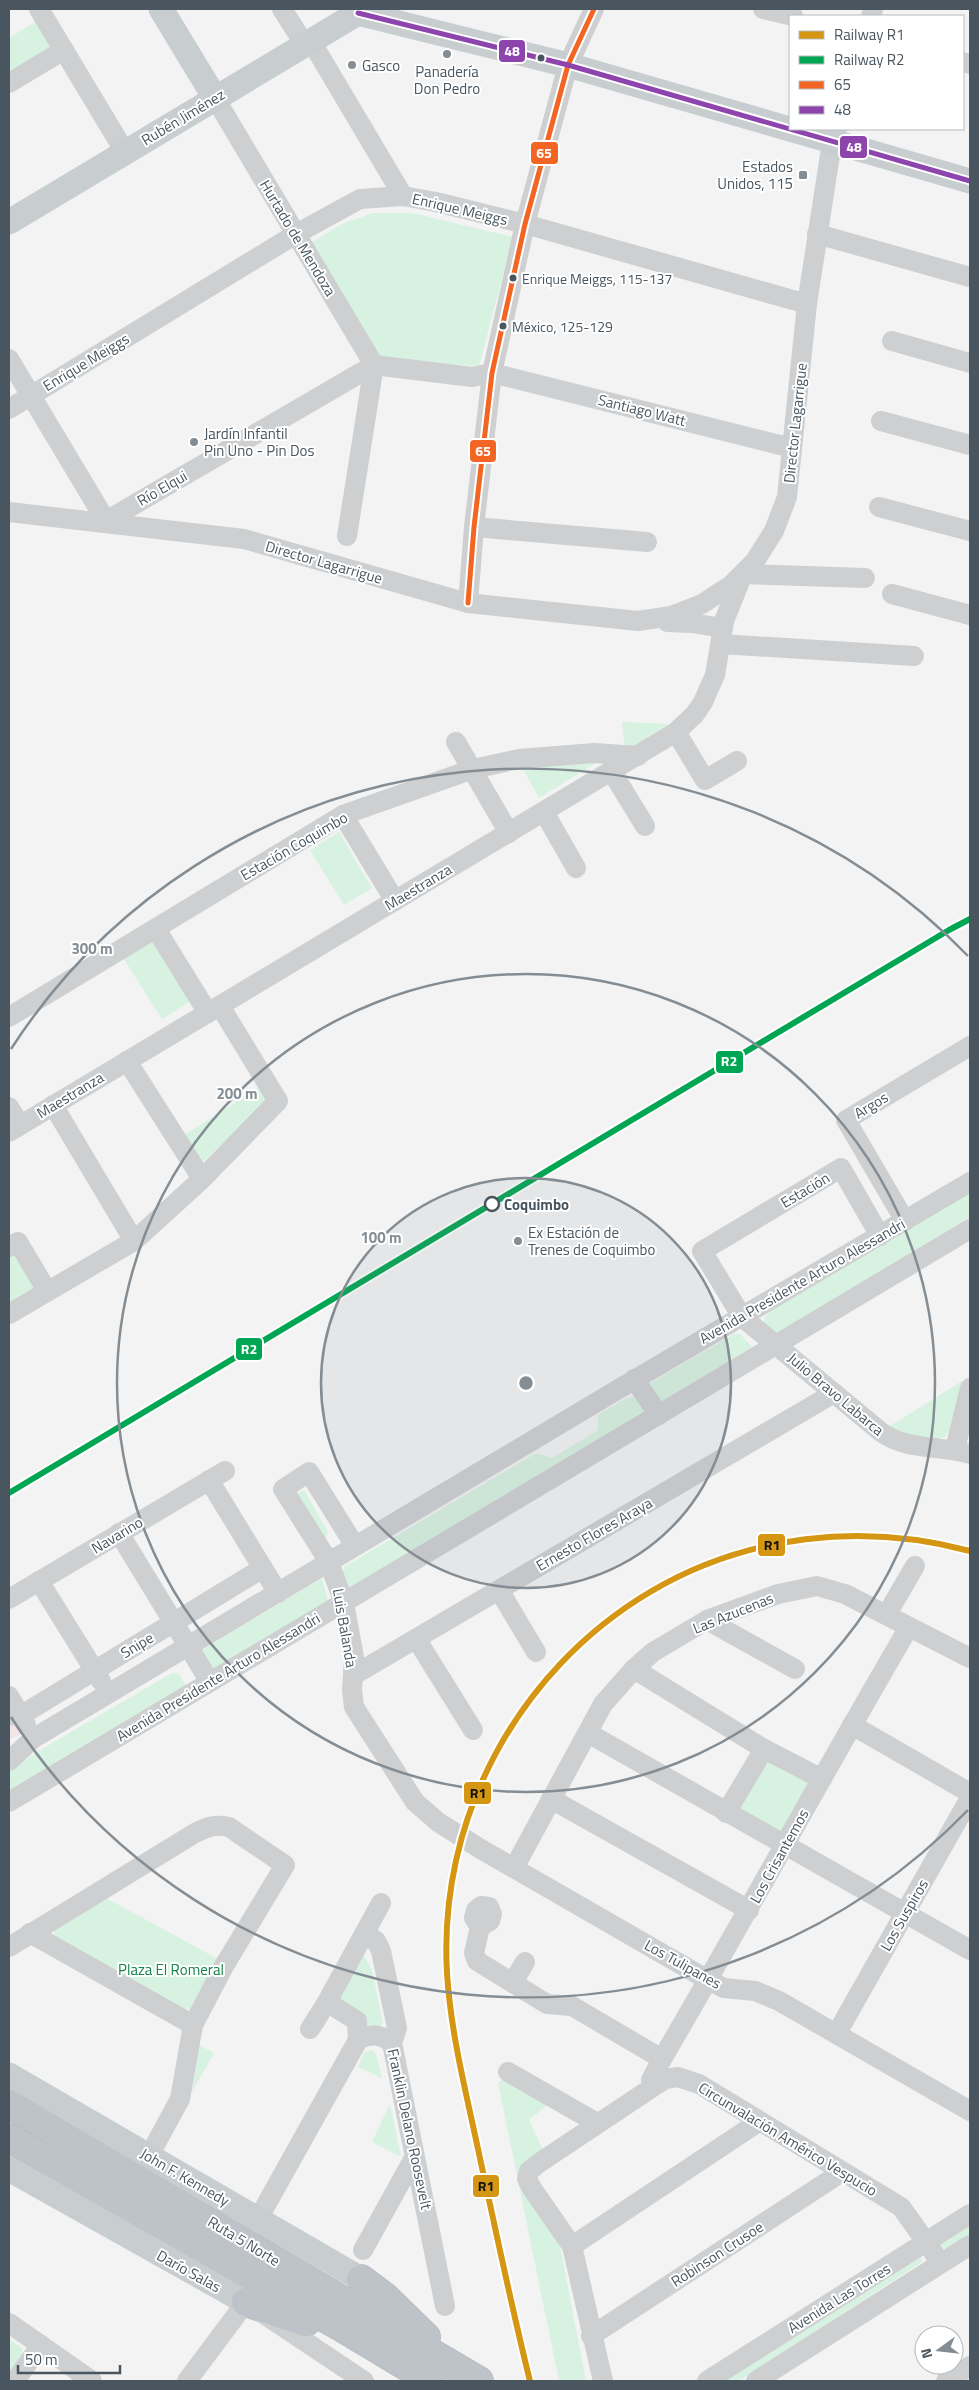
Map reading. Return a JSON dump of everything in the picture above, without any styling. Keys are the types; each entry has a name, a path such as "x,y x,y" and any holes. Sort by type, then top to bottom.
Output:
{"highway":[{"name":"Ruta 5 Norte","path":"9,2104 476,2379"},
{"name":"Ruta 5 Norte","path":"9,2138 385,2352 431,2381"},
{"path":"362,2279 385,2297 423,2334 476,2379"},
{"path":"246,2302 296,2318 385,2352"}],"main road":[{"name":"Hurtado de Mendoza","path":"160,9 215,98"},
{"name":"Rubén Jiménez","path":"9,222 359,11"},
{"path":"359,11 789,124"},
{"path":"811,130 970,182"},
{"name":"John F. Kennedy","path":"9,2075 362,2279"},
{"name":"Darío Salas","path":"12,2176 246,2302"}],"street":[{"path":"39,9 125,152"},
{"path":"282,9 308,43 403,196"},
{"path":"468,603 474,527 492,372 525,224 568,66 594,9"},
{"path":"763,9 789,15"},
{"path":"9,83 64,50"},
{"name":"Hurtado de Mendoza","path":"215,98 374,365"},
{"name":"Director Lagarrigue","path":"638,621 671,616 702,604 717,595 743,574 765,546 782,514 790,480 807,304 834,136"},
{"name":"Enrique Meiggs","path":"9,409 296,234 360,199 403,196 436,202 525,224 807,304"},
{"path":"817,234 970,276"},
{"path":"892,341 970,363"},
{"path":"9,359 106,521"},
{"path":"347,536 374,365 472,378 492,372"},
{"name":"Río Elqui","path":"106,521 374,365"},
{"name":"Santiago Watt","path":"492,372 792,448"},
{"path":"881,421 970,445"},
{"path":"879,507 970,531"},
{"name":"Director Lagarrigue","path":"9,512 106,521 244,539 468,603 638,621 692,623 722,636 914,656"},
{"path":"474,527 647,542"},
{"path":"743,574 865,578"},
{"name":"Maestranza","path":"14,1129 676,732 695,714 704,702 716,676 728,607 743,574"},
{"path":"892,594 970,613"},
{"path":"676,732 705,780 737,761"},
{"path":"456,742 509,833"},
{"name":"Estación Coquimbo","path":"9,1017 343,815 472,769 519,759 594,753 638,756"},
{"path":"612,772 645,826"},
{"path":"544,812 576,868"},
{"path":"343,815 395,901"},
{"path":"9,1314 134,1241 202,1180 278,1101 156,928"},
{"name":"Argos","path":"905,1221 846,1120 970,1046"},
{"path":"128,1061 202,1180"},
{"path":"53,1105 134,1241"},
{"path":"9,1107 14,1129"},
{"name":"Estación","path":"742,1317 702,1251 841,1168 880,1236"},
{"name":"Avenida Presidente Arturo Alessandri","path":"9,1747 34,1738 634,1379 970,1182"},
{"name":"Avenida Presidente Arturo Alessandri","path":"9,1802 970,1229"},
{"path":"9,1248 18,1242 47,1291"},
{"name":"Julio Bravo Labarca","path":"742,1317 891,1440 904,1444 963,1452"},
{"path":"634,1379 659,1415"},
{"path":"963,1452 970,1388"},
{"name":"Ernesto Flores Araya","path":"354,1676 834,1393"},
{"name":"Luis Balanda","path":"355,1546 309,1472 283,1489 329,1562 344,1602 354,1657 352,1690 354,1707 414,1802 438,1822 479,1848"},
{"name":"Navarino","path":"9,1599 217,1476 263,1568"},
{"path":"119,1533 210,1682"},
{"path":"887,1614 915,1566"},
{"path":"263,1568 278,1592"},
{"name":"Snipe","path":"14,1715 94,1671 263,1568"},
{"path":"39,1581 108,1694"},
{"name":"Las Azucenas","path":"514,1868 603,1704 634,1669 653,1652 707,1620 778,1594 817,1586 845,1594 909,1627 969,1654"},
{"path":"499,1590 536,1652"},
{"path":"707,1620 795,1670"},
{"name":"Los Crisantemos","path":"653,2086 651,2080 662,2059 786,1846 852,1725 909,1627"},
{"path":"418,1640 473,1730"},
{"path":"634,1669 764,1749 822,1779"},
{"path":"9,1696 14,1715 34,1738"},
{"path":"852,1725 970,1793"},
{"path":"588,1733 970,1950"},
{"name":"Avenida Presidente Arturo Alessandri","path":"9,1761 34,1738"},
{"path":"726,1813 764,1749"},
{"name":"Los Suspiros","path":"837,2033 970,1798"},
{"path":"551,1799 749,1910"},
{"path":"9,1947 194,1833 219,1825 229,1827 286,1865 224,1966 193,2024 180,2099 149,2156"},
{"name":"Los Tulipanes","path":"479,1848 708,1980 724,1988 760,1994 837,2033 970,2111"},
{"path":"310,2029 366,1934 381,1903"},
{"path":"480,1927 474,1953 477,1961 548,2004 572,2006 662,2059"},
{"path":"30,1933 193,2024"},
{"path":"366,1934 376,1941 381,1951 397,2028 392,2043"},
{"path":"513,1982 525,1962"},
{"path":"258,2219 358,2040 357,2021 327,2002"},
{"name":"Franklin Delano Roosevelt","path":"358,2040 363,2036 376,2035 392,2043 445,2306"},
{"path":"508,2072 597,2123"},
{"name":"Circunvalación Américo Vespucio","path":"603,2381 591,2336 572,2246 533,2190 528,2179 529,2171 597,2123 665,2079 678,2077 699,2084 901,2207 941,2263"},
{"path":"572,2246 760,2121"},
{"path":"362,2250 414,2158"},
{"name":"Robinson Crusoe","path":"591,2336 842,2172"},
{"name":"Avenida Las Torres","path":"707,2381 970,2214"},
{"name":"Avenida Las Torres","path":"756,2381 969,2247"},
{"path":"187,2381 246,2302"},
{"name":"Darío Salas","path":"246,2302 364,2381"},
{"path":"9,2323 92,2381"},
{"path":"15,2381 41,2345"},
{"path":"946,2381 970,2366"}],"shaded area":[{"path":"9,1718 25,1733 9,1739"}],"green space":[{"path":"40,19 62,54 9,85 9,38"},
{"path":"373,213 412,213 513,237 479,366 376,361 306,246 342,224"},
{"path":"622,722 669,724 625,751"},
{"path":"599,761 539,798 522,767"},
{"path":"339,832 372,888 344,905 310,850"},
{"path":"152,937 191,1001 162,1019 122,956"},
{"path":"261,1086 265,1096 265,1103 204,1161 199,1161 183,1136"},
{"path":"970,1190 970,1217 774,1335 763,1325 765,1317 774,1308"},
{"path":"16,1250 40,1289 9,1308 9,1254"},
{"path":"734,1334 740,1334 752,1347 657,1404 648,1390 650,1383"},
{"path":"962,1381 950,1430 945,1437 939,1439 899,1435 890,1426"},
{"path":"633,1397 638,1399 647,1412 347,1592 343,1572 344,1567 536,1453 552,1458 598,1430 598,1415 625,1399"},
{"path":"304,1490 328,1532 326,1537 322,1537 296,1494"},
{"path":"322,1578 328,1601 213,1670 200,1651"},
{"path":"172,1673 179,1674 187,1688 9,1796 9,1772 37,1752"},
{"path":"768,1755 814,1781 780,1840 733,1813"},
{"name":"Plaza El Romeral","path":"106,1898 218,1959 190,2008 182,2010 54,1937 55,1929"},
{"path":"364,1955 372,1970 383,2023 379,2027 367,2025 362,2018 337,1999 357,1960"},
{"path":"199,2045 214,2053 192,2092"},
{"path":"371,2050 376,2054 382,2078 358,2067 364,2053"},
{"path":"507,2076 550,2103 529,2120 543,2150 529,2161 559,2240 586,2381 559,2381 498,2083"},
{"path":"390,2104 401,2157 372,2142"},
{"path":"970,2224 970,2235 948,2249 942,2247 941,2243"},
{"path":"921,2257 922,2262 739,2381 722,2381"},
{"path":"9,2339 22,2348 23,2354 9,2373"}],"rail line":[{"name":"R2","path":"9,1493 970,919"},
{"name":"R1","path":"530,2381 461,2068 452,2021 447,1973 448,1916 456,1860 472,1806 495,1754 525,1707 561,1663 603,1625 650,1592 687,1573 725,1557 765,1546 806,1539 847,1536 888,1537 929,1542 970,1551"}],"transit line":[{"name":"65","path":"468,603 474,527 492,373 525,224 568,65 594,9"},
{"name":"48","path":"358,13 568,65 789,129"},
{"name":"48","path":"793,130 970,181"}],"place":[{"name":"Panadería Don Pedro","path":"447,54"},
{"name":"Gasco","path":"352,65"},
{"name":"Estados Unidos, 115","path":"803,175"},
{"name":"Enrique Meiggs, 115-137","path":"513,278"},
{"name":"México, 125-129","path":"503,326"},
{"name":"Jardín Infantil Pin Uno - Pin Dos","path":"194,442"},
{"name":"Coquimbo","path":"492,1204"},
{"name":"Ex Estación de Trenes de Coquimbo","path":"518,1241"}]}
